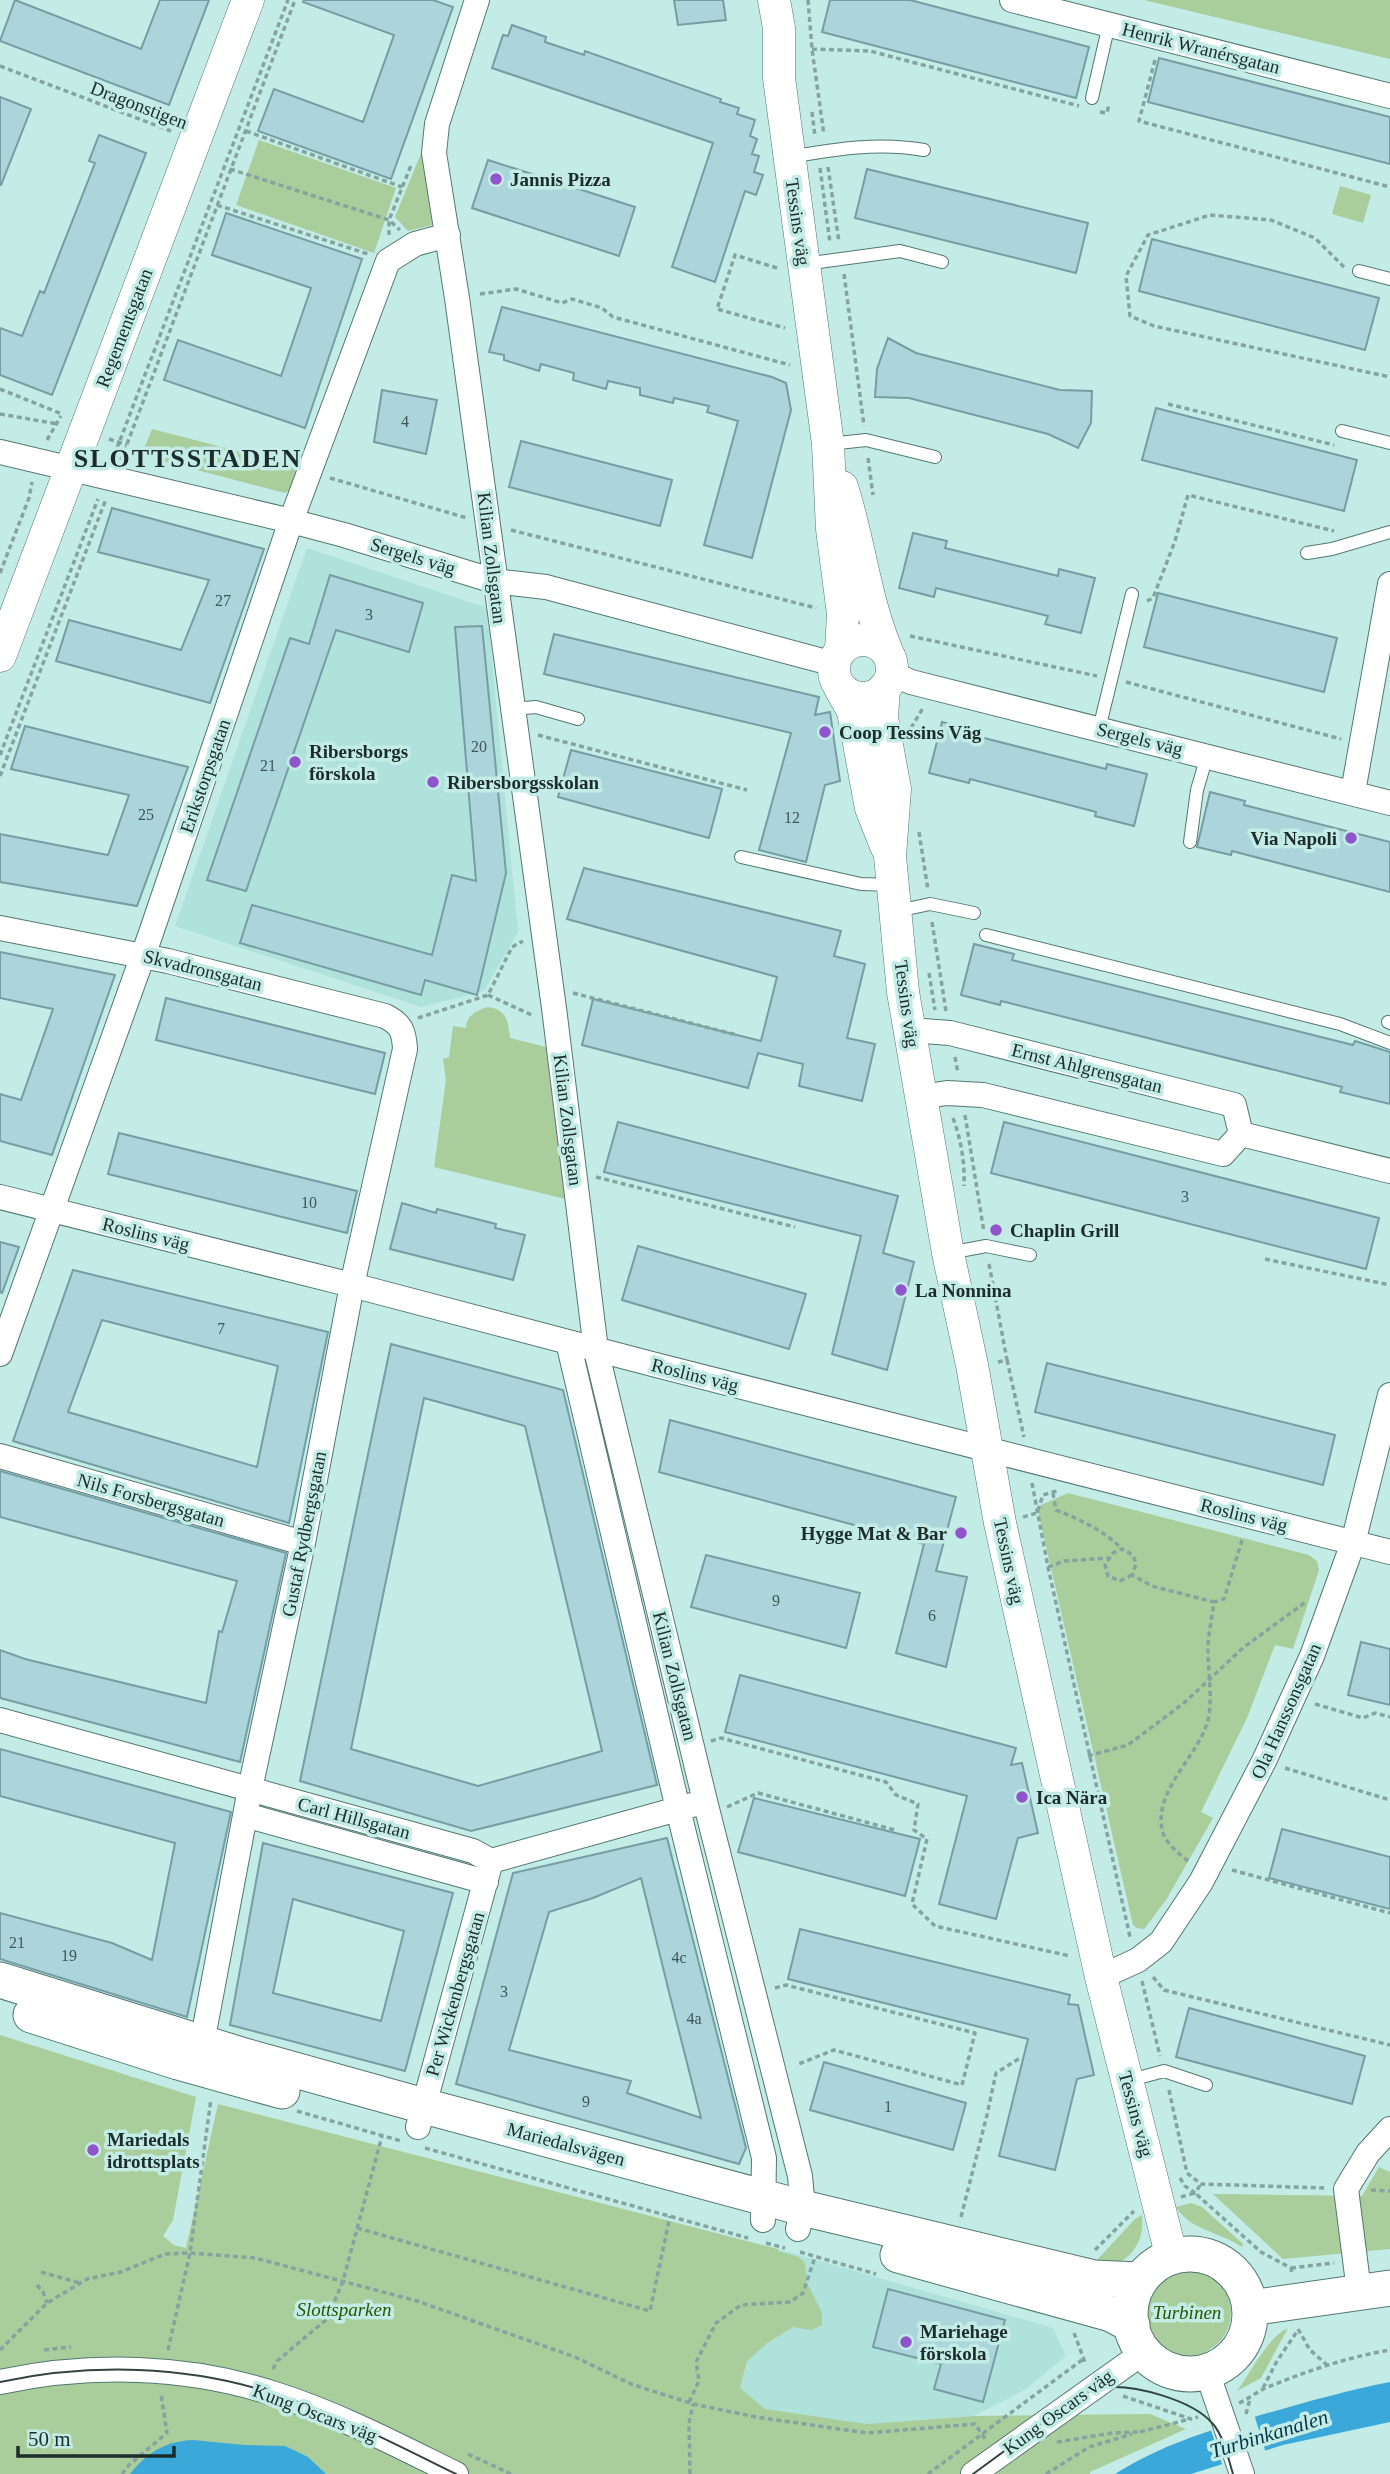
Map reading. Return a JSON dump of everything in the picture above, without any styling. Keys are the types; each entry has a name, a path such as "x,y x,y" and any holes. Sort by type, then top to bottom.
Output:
{"main road":[{"name":"Mariedalsvägen","path":"0,1980 202,2043 420,2131"},
{"name":"Mariedalsvägen","path":"0,2005 178,2063 420,2131 760,2224 805,2231 1077,2302 1111,2314 1168,2369 1195,2375 1207,2372"},
{"path":"1138,2339 1132,2295 1139,2280 1161,2261 1172,2258 1191,2254 1221,2262 1239,2280 1250,2308 1244,2339 1235,2354 1207,2372"},
{"name":"Mariedalsvägen","path":"1077,2302 1111,2280 1139,2280"},
{"path":"1250,2308 1297,2315 1375,2289"}],"street":[{"name":"Regementsgatan","path":"0,656 248,0"},
{"name":"Kilian Zollsgatan","path":"477,0 436,124 434,153 457,298 544,934 596,1350 800,2176 805,2231"},
{"name":"Tessins väg","path":"774,0 779,28 779,78 790,158 790,266 828,444 855,527 875,625 888,672 882,718 895,789 893,884 903,992 924,1031 934,1095 948,1254 972,1365 986,1450 1017,1514 1101,1977 1172,2258"},
{"name":"Henrik Wranérsgatan","path":"1012,0 1390,96"},
{"path":"388,261 415,244 448,235"},
{"name":"Erikstorpsgatan","path":"0,1354 143,955 291,521 388,261"},
{"name":"Tessins väg","path":"828,444 832,528 843,614 839,667 853,711 871,808 893,884"},
{"name":"Sergels väg","path":"0,452 291,521 494,581 546,587 839,667"},
{"path":"1353,792 1386,632 1390,584"},
{"path":"871,641 880,646 888,672 867,698 848,694 839,667 850,643 871,641"},
{"name":"Sergels väg","path":"888,672 911,682 1390,803"},
{"name":"Skvadronsgatan","path":"0,928 143,955 385,1016 401,1027"},
{"name":"Gustaf Rydbergsgatan","path":"202,2043 250,1789 303,1543 352,1285 405,1049 401,1027"},
{"name":"Ernst Ahlgrensgatan","path":"924,1031 1234,1105 1241,1134"},
{"path":"934,1095 983,1095 1223,1154 1241,1134 1390,1171"},
{"name":"Roslins väg","path":"0,1197 1390,1552"},
{"name":"Kilian Zollsgatan","path":"568,1342 678,1809 764,2158 760,2224"},
{"name":"Ola Hanssonsgatan","path":"1101,1977 1138,1961 1161,1942 1201,1865 1264,1762 1312,1656 1353,1543 1385,1438 1390,1395"},
{"name":"Nils Forsbergsgatan","path":"0,1456 303,1543"},
{"name":"Carl Hillsgatan","path":"0,1720 473,1851 489,1871"},
{"path":"489,1871 678,1809 707,1808"},
{"name":"Carl Hillsgatan","path":"245,1815 489,1871"},
{"name":"Per Wickenbergsgatan","path":"420,2131 489,1871"},
{"path":"1375,2289 1346,2189 1368,2153 1390,2129"},
{"name":"Kung Oscars väg","path":"973,2474 1099,2383 1138,2339"},
{"name":"Kung Oscars väg","path":"0,2382 41,2373 164,2360 199,2376 275,2393 375,2434 456,2474"},
{"path":"1207,2372 1229,2416 1241,2472"}],"lane":[{"path":"1093,104 1109,24"},
{"path":"790,158 826,150 872,145 924,150"},
{"path":"790,266 900,251 942,262"},
{"path":"1359,271 1390,279"},
{"path":"1342,431 1390,443"},
{"path":"828,444 866,440 935,457"},
{"path":"1307,553 1332,550 1390,532"},
{"path":"1098,729 1132,594"},
{"path":"514,719 537,708 578,719"},
{"path":"1190,842 1197,790 1207,756"},
{"path":"741,857 860,884 893,884 930,904 974,913"},
{"path":"986,934 1340,1024 1390,1043"},
{"path":"948,1254 986,1246 1030,1255"},
{"path":"1127,2081 1164,2071 1206,2085"}],"path":[{"path":"0,776 288,0"},
{"path":"0,755 111,477 295,0"},
{"path":"1161,37 1139,121 1390,187"},
{"path":"811,49 870,51 1080,107"},
{"name":"Dragonstigen","path":"0,66 195,141"},
{"path":"1093,104 1107,113 1110,101"},
{"path":"246,130 402,187"},
{"path":"217,205 388,261 389,220 412,162"},
{"path":"225,164 231,169 389,220 415,244"},
{"path":"1345,267 1315,238 1271,220 1210,215 1148,234 1126,276 1130,316 1154,326 1390,377"},
{"path":"785,328 717,309 735,255 790,266"},
{"path":"457,298 516,289 562,303 572,299 602,308 613,317 790,365"},
{"path":"0,389 62,414"},
{"path":"1168,404 1338,446"},
{"path":"311,472 488,525 843,614"},
{"path":"1139,606 1153,597 1175,541 1188,495 1367,539"},
{"path":"514,719 747,790"},
{"path":"488,995 512,947 526,939 544,934"},
{"path":"924,1031 928,968"},
{"path":"551,987 737,1035"},
{"path":"401,1027 415,1019 488,995 539,1018 557,1034"},
{"path":"934,1095 951,1114 958,1131 965,1171 964,1188"},
{"path":"574,1172 795,1227"},
{"path":"1265,1259 1390,1285"},
{"path":"1007,1360 1088,1756 1187,2173 1201,2184 1390,2191"},
{"path":"1037,1513 1043,1495 1061,1490"},
{"path":"1052,1492 1056,1510 1108,1535 1122,1549 1133,1555 1136,1564 1132,1575 1120,1581 1108,1576 1105,1565 1113,1553 1122,1549"},
{"path":"1017,1514 1037,1513"},
{"path":"1132,1575 1152,1586 1214,1602 1224,1599 1243,1535 1255,1538"},
{"path":"1048,1567 1064,1562 1110,1558"},
{"path":"1088,1756 1128,1745 1184,1703 1244,1647 1314,1595 1311,1606"},
{"path":"1214,1602 1208,1648 1208,1717 1204,1732 1175,1778 1166,1799 1162,1820 1163,1834 1174,1849 1201,1865 1390,1913"},
{"path":"1293,1698 1363,1718 1375,1713 1390,1717"},
{"path":"692,1746 721,1738 886,1782 896,1795 918,1804 914,1830 927,1839 912,1904 935,1926 1070,1956"},
{"path":"1264,1762 1390,1800"},
{"path":"707,1808 758,1793 895,1830"},
{"path":"1129,1933 1135,1935"},
{"path":"1138,1961 1164,1990 1390,2045"},
{"path":"754,1993 786,1985 975,2033 962,2085 834,2050 774,2074"},
{"path":"958,2227 988,2115 996,2073 1020,2058"},
{"path":"122,2474 167,2433 158,2377 190,2253 213,2087"},
{"path":"291,2110 382,2136 420,2131 670,2216 805,2231 877,2274"},
{"path":"272,2369 277,2361 327,2319 343,2281 382,2136"},
{"path":"1177,2166 1181,2180 1261,2252 1292,2268 1297,2315 1310,2350 1327,2365"},
{"path":"1191,2419 1102,2388 1082,2360 1077,2302 1089,2257 1130,2214 1136,2209 1195,2193 1201,2184"},
{"path":"357,2228 650,2311 670,2216"},
{"path":"690,2474 689,2423 691,2403 699,2381 696,2362 716,2323 741,2305 790,2302 803,2293 805,2231"},
{"path":"0,2350 47,2303 87,2279 121,2272 165,2255 190,2253 255,2258 417,2301 575,2357 631,2384 691,2403 756,2417 867,2433 975,2424 996,2458"},
{"path":"41,2272 81,2283"},
{"path":"37,2285 43,2291 47,2303"},
{"path":"1263,2388 1297,2315"},
{"path":"1046,2474 1089,2447 1191,2419 1229,2416 1263,2388 1327,2365 1390,2350"},
{"path":"928,2474 1082,2360"},
{"path":"1229,2416 1250,2399"},
{"path":"1055,2442 1112,2433 1140,2432"}],"shaded area":[{"name":"Ribersborgsskolan","path":"307,548 487,608 518,932 484,991 421,1007 175,926"},
{"name":"Mariehage förskola","path":"778,2249 1053,2328 1066,2356 1026,2389 974,2416 867,2424 735,2405"}],"green space":[{"path":"1144,0 1390,0 1390,59"},
{"path":"259,140 396,188 374,253 236,205"},
{"path":"422,151 432,225 408,231 395,217"},
{"path":"1340,186 1371,195 1363,223 1332,214"},
{"path":"152,429 300,467 293,488 285,493 147,457 142,454"},
{"path":"487,1007 503,1013 510,1038 546,1047 565,1199 434,1167 446,1080 443,1059 449,1057 453,1026 466,1028 472,1014"},
{"path":"1068,1493 1309,1555 1317,1561 1319,1570 1293,1649 1275,1645 1247,1718 1201,1812 1213,1818 1166,1900 1144,1929 1133,1925 1037,1507"},
{"name":"Slottsparken","path":"0,2035 196,2097 173,2220 163,2236 174,2245 186,2248 218,2104 778,2249 799,2257 805,2263 807,2283 822,2313 822,2325 811,2330 793,2327 769,2342 747,2361 740,2388 765,2409 867,2424 974,2416 1150,2414 1186,2429 1090,2474 0,2474"},
{"path":"1379,2167 1390,2172 1390,2249 1283,2259 1213,2194 1362,2196"},
{"path":"1191,2203 1202,2207 1243,2244 1242,2247 1197,2226 1176,2207"},
{"path":"1142,2215 1140,2239 1128,2256 1114,2266 1096,2261 1135,2219"},
{"name":"Turbinen","path":"1187,2268 1204,2271 1218,2281 1228,2295 1231,2312 1228,2329 1218,2343 1204,2353 1187,2356 1170,2353 1156,2343 1146,2329 1143,2312 1146,2295 1156,2281 1170,2271"},
{"path":"1288,2328 1261,2378 1237,2391 1267,2347"}],"water":[{"name":"Turbinkanalen","path":"1390,2382 1390,2422 1283,2445 1191,2474 1115,2474 1165,2448 1218,2428 1322,2398"},
{"path":"193,2440 285,2446 308,2457 326,2474 130,2474 157,2450 174,2443"}],"pier":[{"path":"1254,2414 1266,2453 1223,2467 1210,2427"}],"building":[{"path":"15,0 141,49 160,0 209,0 169,105 0,41"},
{"path":"433,0 453,7 391,179 258,131 274,89 363,122 394,35 303,2"},
{"path":"674,0 723,0 726,20 678,25"},
{"path":"830,0 910,0 1089,47 1076,98 822,32"},
{"path":"512,25 546,37 545,42 584,55 585,51 721,99 720,102 739,108 737,114 755,120 750,136 757,139 752,154 759,156 754,172 763,175 756,195 745,191 715,282 672,267 713,143 492,68 503,35 508,36"},
{"path":"1159,58 1390,117 1390,164 1148,102"},
{"path":"0,97 31,109 1,185 0,185"},
{"path":"99,135 146,153 52,395 0,375 0,328 22,336 40,291 44,293 95,163 89,161"},
{"path":"488,160 635,207 619,256 472,208"},
{"path":"867,169 1088,223 1076,273 855,218"},
{"path":"226,213 362,259 305,428 164,380 178,340 281,376 311,288 212,255"},
{"path":"1152,239 1379,298 1365,350 1139,291"},
{"path":"502,307 772,377 786,383 791,410 752,558 704,545 738,421 707,412 709,406 674,398 673,403 640,395 640,388 608,381 606,389 573,380 574,373 541,364 539,371 504,360 504,355 489,352"},
{"path":"888,338 916,353 1060,390 1092,391 1091,423 1078,448 1048,434 909,398 875,397 877,369"},
{"path":"382,390 437,400 426,454 374,442"},
{"path":"1156,408 1357,460 1344,511 1142,460"},
{"path":"521,441 672,480 660,526 509,487"},
{"path":"112,508 264,549 210,703 56,661 69,620 181,650 209,580 98,552"},
{"path":"913,533 947,541 945,548 1058,576 1059,569 1095,578 1081,633 1045,624 1048,616 936,588 934,597 899,588"},
{"path":"330,575 423,603 409,652 336,630 246,891 207,880 290,638 309,644"},
{"path":"1158,593 1337,638 1324,692 1144,647"},
{"path":"482,626 506,873 477,995 425,980 421,995 240,943 252,905 432,955 452,875 476,881 455,627"},
{"path":"554,634 819,697 815,715 830,712 840,781 825,785 806,862 759,850 791,733 544,674"},
{"path":"942,722 982,732 980,737 1106,769 1107,764 1147,774 1134,826 1095,816 1096,812 970,779 969,783 929,773"},
{"path":"25,726 188,767 137,906 0,882 0,834 108,855 129,795 11,769"},
{"path":"571,750 722,789 709,838 558,797"},
{"path":"1210,792 1245,801 1244,805 1390,842 1390,892 1232,851 1231,855 1197,847"},
{"path":"584,868 841,931 834,956 865,964 847,1038 875,1044 862,1101 799,1086 803,1064 758,1053 748,1088 582,1045 593,999 761,1041 777,977 567,919"},
{"path":"974,944 1014,954 1012,960 1353,1045 1355,1041 1390,1052 1390,1104 1340,1092 1342,1087 1001,1001 1000,1005 961,995"},
{"path":"0,952 115,975 52,1155 0,1141 0,1094 21,1100 53,1009 0,998"},
{"path":"166,998 385,1053 375,1094 156,1040"},
{"path":"618,1122 898,1196 883,1253 914,1262 887,1370 832,1354 861,1236 604,1172"},
{"path":"1004,1122 1379,1218 1366,1269 991,1173"},
{"path":"119,1133 357,1191 347,1233 108,1174"},
{"path":"402,1203 436,1213 437,1209 496,1224 495,1228 525,1235 513,1280 390,1249"},
{"path":"0,1242 19,1247 2,1293 0,1292"},
{"path":"638,1246 806,1294 789,1349 622,1300"},
{"path":"73,1270 328,1332 289,1523 13,1441","holes":["102,1320 278,1366 257,1467 68,1412"]},
{"path":"391,1344 563,1390 657,1785 471,1831 300,1781","holes":["424,1398 525,1426 602,1751 478,1786 351,1749"]},
{"path":"1047,1363 1335,1435 1323,1485 1035,1412"},
{"path":"670,1420 956,1497 936,1571 967,1577 946,1667 896,1653 924,1544 659,1472"},
{"path":"0,1471 286,1553 240,1762 0,1698 0,1650 25,1659 206,1703 219,1631 222,1632 237,1581 0,1517"},
{"path":"706,1555 860,1593 846,1648 691,1607"},
{"path":"1361,1642 1390,1649 1390,1705 1348,1695"},
{"path":"740,1675 1016,1748 1011,1765 1022,1763 1038,1833 1018,1838 996,1919 939,1904 967,1796 725,1732"},
{"path":"0,1749 231,1812 187,2017 0,1959 0,1913 112,1943 152,1960 175,1843 0,1796"},
{"path":"754,1798 920,1839 905,1896 738,1852"},
{"path":"1282,1829 1390,1857 1390,1909 1269,1878"},
{"path":"667,1838 746,2148 739,2164 456,2084 513,1873","holes":["641,1878 701,2118 627,2093 631,2081 509,2050 549,1912 593,1898"]},
{"path":"263,1843 453,1893 405,2071 230,2025","holes":["293,1899 404,1931 381,2021 273,1993"]},
{"path":"800,1929 1070,1995 1068,2004 1078,2005 1094,2075 1077,2079 1055,2170 999,2156 1028,2039 788,1979"},
{"path":"1189,2008 1365,2056 1352,2104 1176,2057"},
{"path":"824,2062 966,2103 953,2150 810,2110"},
{"path":"888,2289 1005,2320 983,2402 934,2389 941,2364 873,2347"}],"tram line":[{"path":"0,2382 103,2370 173,2372 208,2377 242,2384 322,2411 456,2474"},
{"path":"973,2474 1081,2395 1098,2388 1114,2387 1161,2395 1204,2415 1220,2435 1233,2474"}],"place":[{"name":"Jannis Pizza","path":"496,179"},
{"name":"Coop Tessins Väg","path":"825,732"},
{"name":"Ribersborgs förskola","path":"295,762"},
{"name":"Ribersborgsskolan","path":"433,782"},
{"name":"Via Napoli","path":"1351,838"},
{"name":"Chaplin Grill","path":"996,1230"},
{"name":"La Nonnina","path":"901,1290"},
{"name":"Hygge Mat & Bar","path":"961,1533"},
{"name":"Ica Nära","path":"1022,1797"},
{"name":"Mariedals idrottsplats","path":"93,2150"},
{"name":"Mariehage förskola","path":"906,2342"}],"district":[{"name":"SLOTTSSTADEN","path":"188,458"}]}
